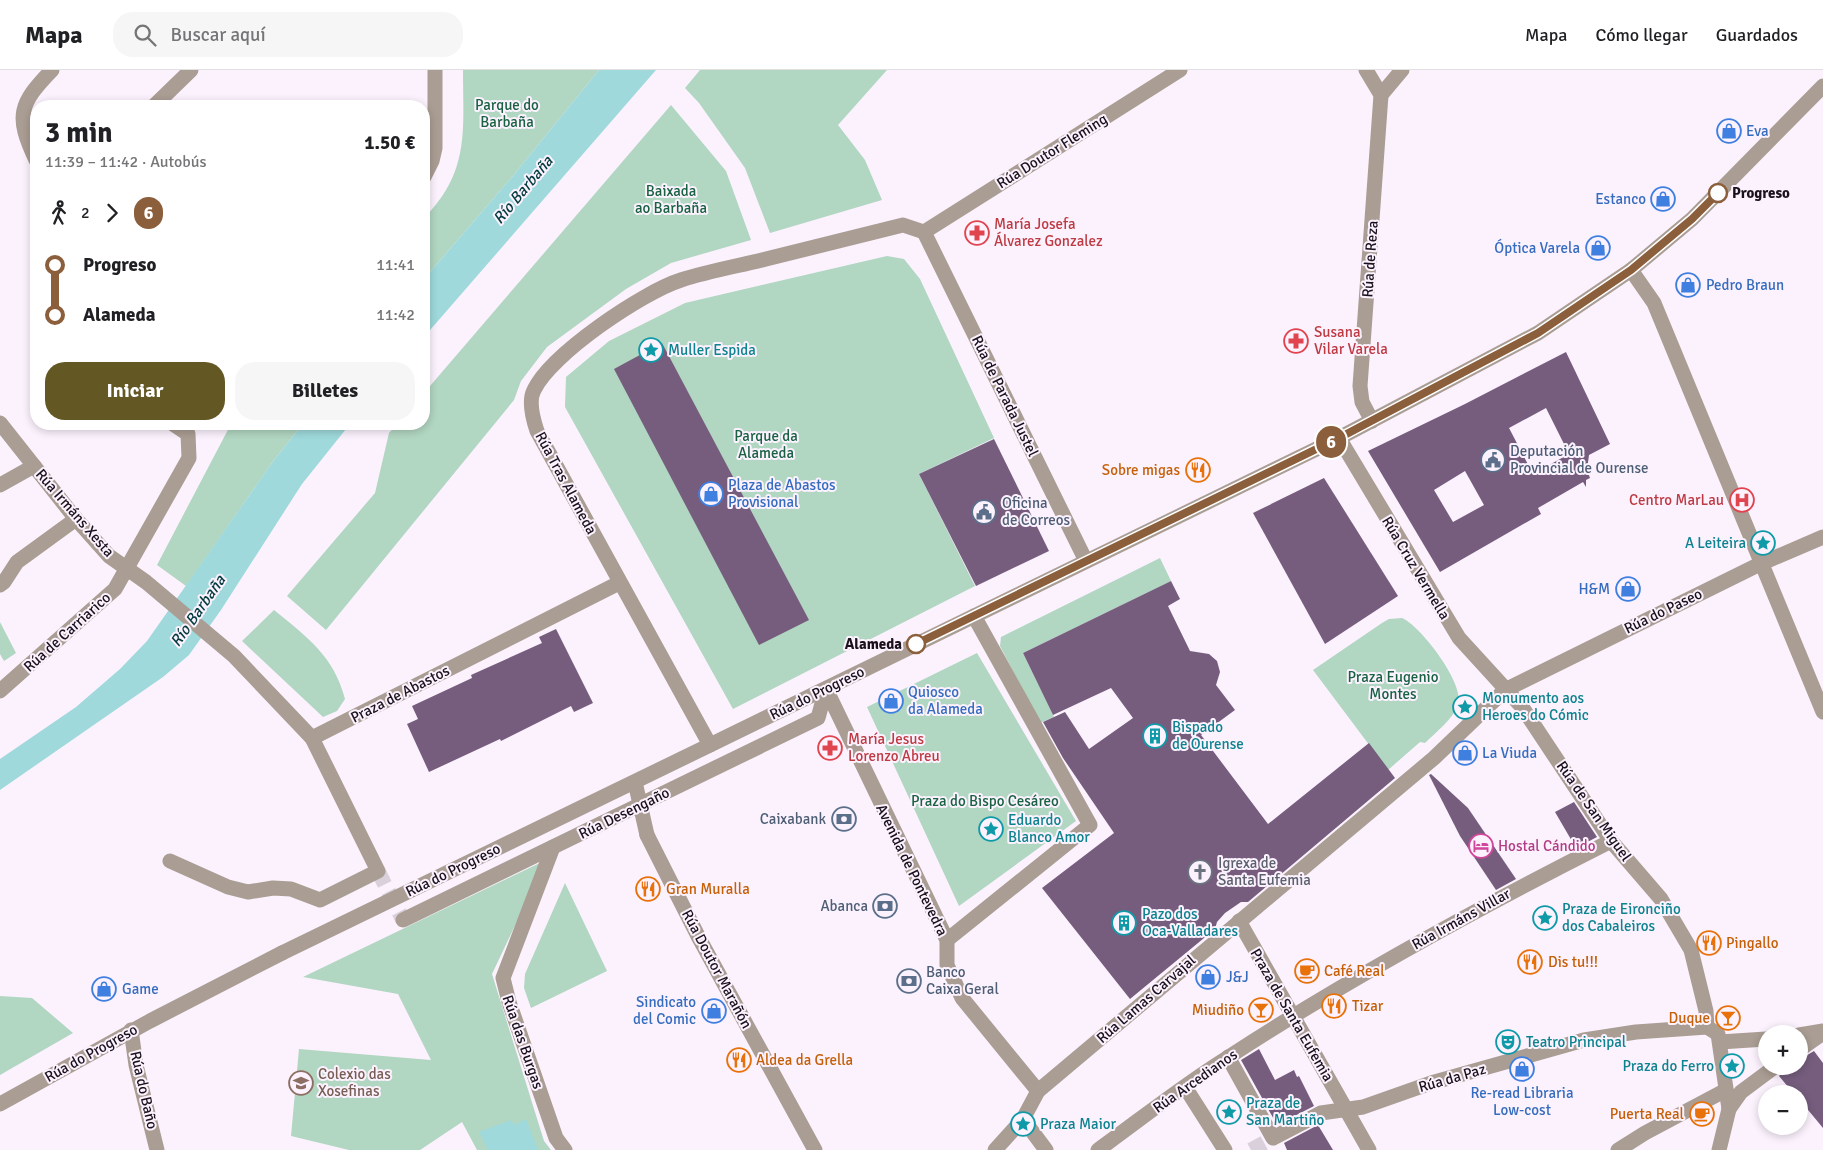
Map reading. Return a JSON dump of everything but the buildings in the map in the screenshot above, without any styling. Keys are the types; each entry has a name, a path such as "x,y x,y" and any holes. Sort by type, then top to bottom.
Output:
{"street":[{"path":"30,146 24,132 22,119 24,107 28,96 52,70"},
{"path":"160,100 191,70"},
{"path":"430,165 434,148 435,70"},
{"name":"Rúa Doutor Fleming","path":"924,232 1180,70"},
{"path":"1366,70 1381,95 1402,70"},
{"name":"Rúa do Progreso","path":"0,1104 131,1030 282,953 1339,438 1538,333 1631,270 1692,219 1823,86"},
{"name":"Rúa de Reza","path":"1372,421 1362,402 1360,386 1381,95"},
{"name":"Rúa Tras Alameda","path":"710,745 537,431 532,416 532,392 541,378 597,328 637,302 680,280 903,225 924,232"},
{"name":"Rúa de Parada Justel","path":"924,232 1086,561"},
{"path":"1631,270 1654,303 1760,564 1823,712"},
{"name":"Rúa Irmáns Xesta","path":"0,423 76,519 109,556 146,582 234,656 312,738"},
{"name":"Rúa de Carriarico","path":"0,691 115,589 189,458 191,430"},
{"name":"Rúa Cruz Vermella","path":"1339,438 1459,638 1505,690"},
{"path":"0,486 34,466"},
{"path":"0,586 17,562 76,519"},
{"name":"Rúa do Paseo","path":"1505,690 1760,564 1823,537"},
{"name":"Praza de Abastos","path":"312,738 620,583"},
{"path":"947,940 1090,825 974,616"},
{"name":"Rúa Desengaño","path":"403,920 818,718 826,689"},
{"name":"Avenida de Pontevedra","path":"826,689 947,940 946,964 962,998 1038,1092"},
{"name":"Rúa de San Miguel","path":"1505,690 1522,707 1611,841 1661,899 1691,950 1706,1011 1707,1027"},
{"name":"Rúa Lamas Carvajal","path":"995,1150 1023,1119 1038,1092 1238,921 1434,758 1505,690"},
{"path":"170,861 228,887 248,892 273,888 291,889 320,900 378,871 312,738"},
{"name":"Rúa Doutor Marañón","path":"635,782 647,835 700,938 815,1150"},
{"name":"Rúa Irmáns Villar","path":"1294,1016 1441,928 1611,841"},
{"name":"Rúa das Burgas","path":"553,847 503,978 509,1002 556,1138 565,1150"},
{"name":"Praza de Santa Eufemia","path":"1238,921 1369,1150"},
{"name":"Rúa Arcedianos","path":"1098,1150 1228,1057 1294,1016"},
{"path":"1707,1027 1718,1034 1730,1109"},
{"name":"Rúa da Paz","path":"1228,1057 1273,1138 1321,1113 1363,1107 1431,1083 1584,1040 1636,1032 1707,1027"},
{"name":"Rúa do Baño","path":"131,1030 136,1065 158,1150"},
{"path":"1808,1034 1823,1032"},
{"path":"1808,1043 1823,1032"},
{"path":"1720,1042 1758,1040"},
{"path":"1720,1150 1730,1109 1741,1092 1764,1075"},
{"path":"1185,1087 1225,1150"},
{"path":"1618,1150 1645,1133 1726,1090"},
{"path":"1023,1119 1046,1150"}],"green space":[{"name":"Parque do Barbaña","path":"463,70 599,70 512,177 430,272 430,211 450,184 457,167 463,131"},
{"path":"700,70 887,70 838,125 865,160 882,200 770,233 745,168 699,103 685,88"},
{"name":"Baixada ao Barbaña","path":"671,105 726,171 751,240 671,263 626,289 547,347 521,381 514,400 326,630 287,596 375,493 389,433 392,430 430,430 430,386"},
{"name":"Parque da Alameda","path":"887,256 904,259 920,279 994,438 919,474 975,586 733,709 565,407 566,377 609,341 685,303"},
{"path":"228,430 298,430 274,460 186,586 157,565"},
{"path":"1160,558 1171,581 1023,653 1054,717 1040,723 1000,646 1001,637"},
{"path":"274,610 318,648 334,671 345,699 337,711 323,717 242,641"},
{"name":"Praza Eugenio Montes","path":"1402,618 1410,623 1430,643 1449,671 1459,696 1456,710 1448,720 1425,743 1420,742 1388,770 1313,670 1382,623 1389,619"},
{"path":"0,622 16,653 4,661 0,654"},
{"name":"Praza do Bispo Cesáreo","path":"977,653 1076,821 959,906 867,707"},
{"path":"546,860 492,974 544,1141 551,1150 477,1150 462,1122 420,1150 349,1150 291,1136 299,1049 431,1060 398,994 303,977"},
{"path":"565,883 607,971 531,1008 524,988 525,974"},
{"path":"0,996 32,998 73,1033 0,1075"}],"water":[{"name":"Río Barbaña","path":"599,70 656,70 430,330 430,272 512,177"},
{"name":"Río Barbaña","path":"298,430 345,430 302,484 221,610 189,655 163,677 0,790 0,759 76,707 120,669 147,641 274,460"},
{"path":"526,1119 538,1150 488,1150 479,1132 511,1120 514,1125"}],"tunnel":[{"path":"378,871 403,920"},
{"path":"1251,1150 1273,1138"}],"bus line":[{"name":"6","path":"916,644 1339,438 1538,333 1631,270 1692,219 1718,193"}],"place":[{"name":"Eva","path":"1729,131"},
{"name":"Progreso","path":"1718,193"},
{"name":"Estanco","path":"1663,199"},
{"name":"María Josefa Álvarez Gonzalez","path":"977,233"},
{"name":"Óptica Varela","path":"1598,248"},
{"name":"Pedro Braun","path":"1688,285"},
{"name":"Susana Vilar Varela","path":"1296,341"},
{"name":"Muller Espida","path":"651,350"},
{"name":"Deputación Provincial de Ourense","path":"1493,460"},
{"name":"Sobre migas","path":"1198,470"},
{"name":"Plaza de Abastos Provisional","path":"711,494"},
{"name":"Centro MarLau","path":"1742,500"},
{"name":"Oficina de Correos","path":"984,512"},
{"name":"A Leiteira","path":"1763,543"},
{"name":"H&M","path":"1628,589"},
{"name":"Alameda","path":"916,644"},
{"name":"Quiosco da Alameda","path":"891,701"},
{"name":"Monumento aos Heroes do Cómic","path":"1465,707"},
{"name":"Bispado de Ourense","path":"1155,736"},
{"name":"María Jesus Lorenzo Abreu","path":"830,748"},
{"name":"La Viuda","path":"1465,753"},
{"name":"Caixabank","path":"844,819"},
{"name":"Eduardo Blanco Amor","path":"991,829"},
{"name":"Hostal Cándido","path":"1481,846"},
{"name":"Igrexa de Santa Eufemia","path":"1200,872"},
{"name":"Gran Muralla","path":"648,889"},
{"name":"Abanca","path":"885,906"},
{"name":"Praza de Eironciño dos Cabaleiros","path":"1545,918"},
{"name":"Pazo dos Oca-Valladares","path":"1124,923"},
{"name":"Pingallo","path":"1709,943"},
{"name":"Dis tu!!!","path":"1530,962"},
{"name":"Café Real","path":"1307,971"},
{"name":"J&J","path":"1208,977"},
{"name":"Banco Caixa Geral","path":"909,981"},
{"name":"Game","path":"104,989"},
{"name":"Tizar","path":"1334,1006"},
{"name":"Miudiño","path":"1261,1010"},
{"name":"Sindicato del Comic","path":"714,1011"},
{"name":"Duque","path":"1728,1018"},
{"name":"Teatro Principal","path":"1508,1042"},
{"name":"Aldea da Grella","path":"739,1060"},
{"name":"Praza do Ferro","path":"1732,1066"},
{"name":"Re-read Libraria Low-cost","path":"1522,1069"},
{"name":"Colexio das Xosefinas","path":"301,1083"},
{"name":"Praza de San Martiño","path":"1229,1112"},
{"name":"Puerta Real","path":"1702,1114"},
{"name":"Praza Maior","path":"1023,1124"}]}
